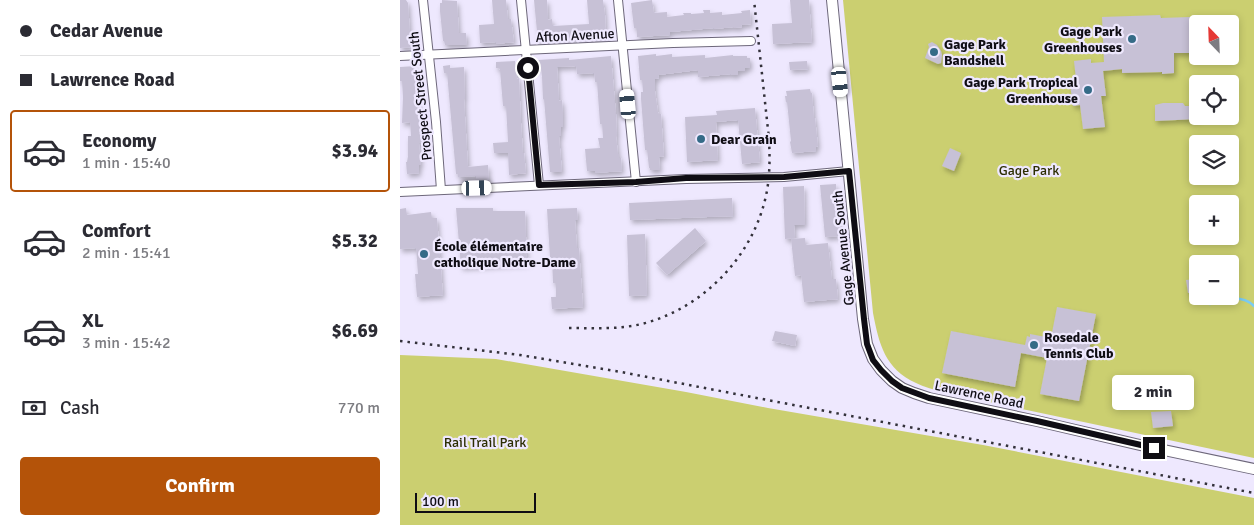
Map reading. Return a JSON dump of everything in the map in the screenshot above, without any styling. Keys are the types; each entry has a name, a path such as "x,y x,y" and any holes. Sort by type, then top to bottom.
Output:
{"street":[{"name":"Prospect Street South","path":"423,0 441,190"},
{"path":"521,0 539,185"},
{"path":"618,0 636,182"},
{"name":"Gage Avenue South","path":"832,0 867,344 873,360 881,370"},
{"name":"Afton Avenue","path":"400,56 622,45 751,41"},
{"path":"400,192 636,182 686,178 784,177 849,171"},
{"name":"Lawrence Road","path":"881,370 902,388 929,398 1254,469"}],"green space":[{"name":"Gage Park","path":"843,0 1254,0 1254,458 942,392 922,386 905,377 890,363 878,335 873,313"},
{"name":"Rail Trail Park","path":"400,355 496,359 983,445 1254,498 1254,525 400,525"}],"building":[{"path":"400,0 406,0 408,3 411,47 400,48"},
{"path":"442,0 457,1 459,33 466,33 467,45 445,45 440,11"},
{"path":"492,0 506,0 508,19 511,19 514,42 480,43 479,25 494,24"},
{"path":"534,0 547,0 548,20 552,19 553,26 589,24 587,0 603,0 606,38 590,39 590,37 538,42"},
{"path":"652,0 654,13 667,12 667,17 684,15 683,13 704,13 703,10 710,10 710,13 722,12 722,15 742,13 741,11 750,10 751,24 734,28 670,32 670,35 637,37 637,28 634,28 631,3"},
{"path":"790,0 809,0 812,42 773,44 772,24 792,23"},
{"path":"1160,15 1161,18 1189,17 1189,53 1174,53 1174,73 1122,73 1122,69 1103,71 1106,96 1101,96 1105,127 1083,129 1080,105 1073,106 1070,84 1072,84 1071,79 1076,79 1074,61 1091,59 1091,63 1104,62 1102,17"},
{"name":"Gage Park Bandshell","path":"932,42 941,51 941,63 938,64 925,58 929,47 928,44"},
{"path":"656,54 656,56 672,54 672,57 705,55 705,58 733,55 747,56 747,58 750,58 750,68 745,68 745,71 738,71 738,75 698,77 698,70 658,75 659,78 655,79 655,91 658,112 661,114 664,156 659,157 660,170 650,170 647,150 645,150 641,99 641,92 643,92 638,56"},
{"path":"611,56 616,136 622,171 595,173 595,171 587,171 585,149 600,148 598,138 603,138 602,124 600,124 597,82 595,82 594,73 577,74 576,66 557,67 559,101 562,100 563,113 563,127 561,127 561,136 559,136 562,172 550,172 542,77 538,60 569,58 569,60"},
{"path":"515,61 517,79 519,78 523,153 526,173 509,175 508,153 494,153 493,143 508,142 506,106 503,106 500,70 496,68 496,62"},
{"path":"807,61 808,69 790,70 789,62"},
{"path":"450,65 450,68 464,67 468,167 488,165 489,179 476,180 476,176 458,177 458,174 456,174 447,73 444,73 443,66"},
{"path":"416,66 417,96 421,133 424,133 424,142 419,143 421,165 419,165 419,173 407,174 408,136 411,136 410,122 402,123 403,97 400,67"},
{"path":"810,89 818,146 816,151 792,153 786,91"},
{"path":"1183,103 1185,106 1189,106 1189,119 1155,121 1155,105"},
{"path":"755,108 760,162 742,164 738,120 716,122 718,160 687,162 685,117 717,115 716,111"},
{"path":"950,148 961,153 954,171 942,166"},
{"path":"836,184 840,232 838,232 839,236 825,237 820,185"},
{"path":"804,186 805,225 794,225 795,238 785,239 783,187"},
{"path":"732,198 733,216 630,220 629,203"},
{"path":"406,208 407,215 431,212 432,218 437,218 443,295 417,297 415,274 418,274 416,248 400,249 400,209"},
{"path":"456,208 493,208 493,211 525,211 527,263 461,267"},
{"path":"577,208 578,220 575,220 583,307 552,309 551,297 556,297 556,283 553,283 547,209"},
{"path":"695,228 706,241 667,275 656,263"},
{"path":"645,234 647,295 629,296 627,235"},
{"path":"805,238 806,245 828,243 832,279 836,279 838,299 804,302 801,275 795,276 791,239"},
{"path":"1186,280 1189,280 1189,293 1188,293"},
{"path":"1057,307 1096,314 1079,401 1040,394 1047,358 1021,353 1015,387 942,373 951,331 1025,345 1027,336 1030,337 1030,334 1051,338"},
{"path":"775,331 797,335 795,346 772,341"},
{"path":"1171,411 1173,426 1153,428 1151,412"}],"waterway":[{"path":"1239,299 1249,302 1254,306"}],"railway":[{"path":"569,328 609,328 639,325 669,314 689,304 707,291 723,276 749,241 765,200 769,162 769,139 754,0"},
{"path":"400,341 520,355 621,372 1254,493"}],"place":[{"name":"Gage Park Greenhouses","path":"1132,39"},
{"name":"Gage Park Bandshell","path":"934,52"},
{"name":"Gage Park Tropical Greenhouse","path":"1088,90"},
{"name":"Dear Grain","path":"701,139"},
{"name":"École élémentaire catholique Notre-Dame","path":"424,254"},
{"name":"Rosedale Tennis Club","path":"1034,345"}],"route":[{"path":"528,68 539,185 636,182 686,178 784,177 849,171 867,344 873,360 892,381 902,388 929,398 1154,448"}]}
